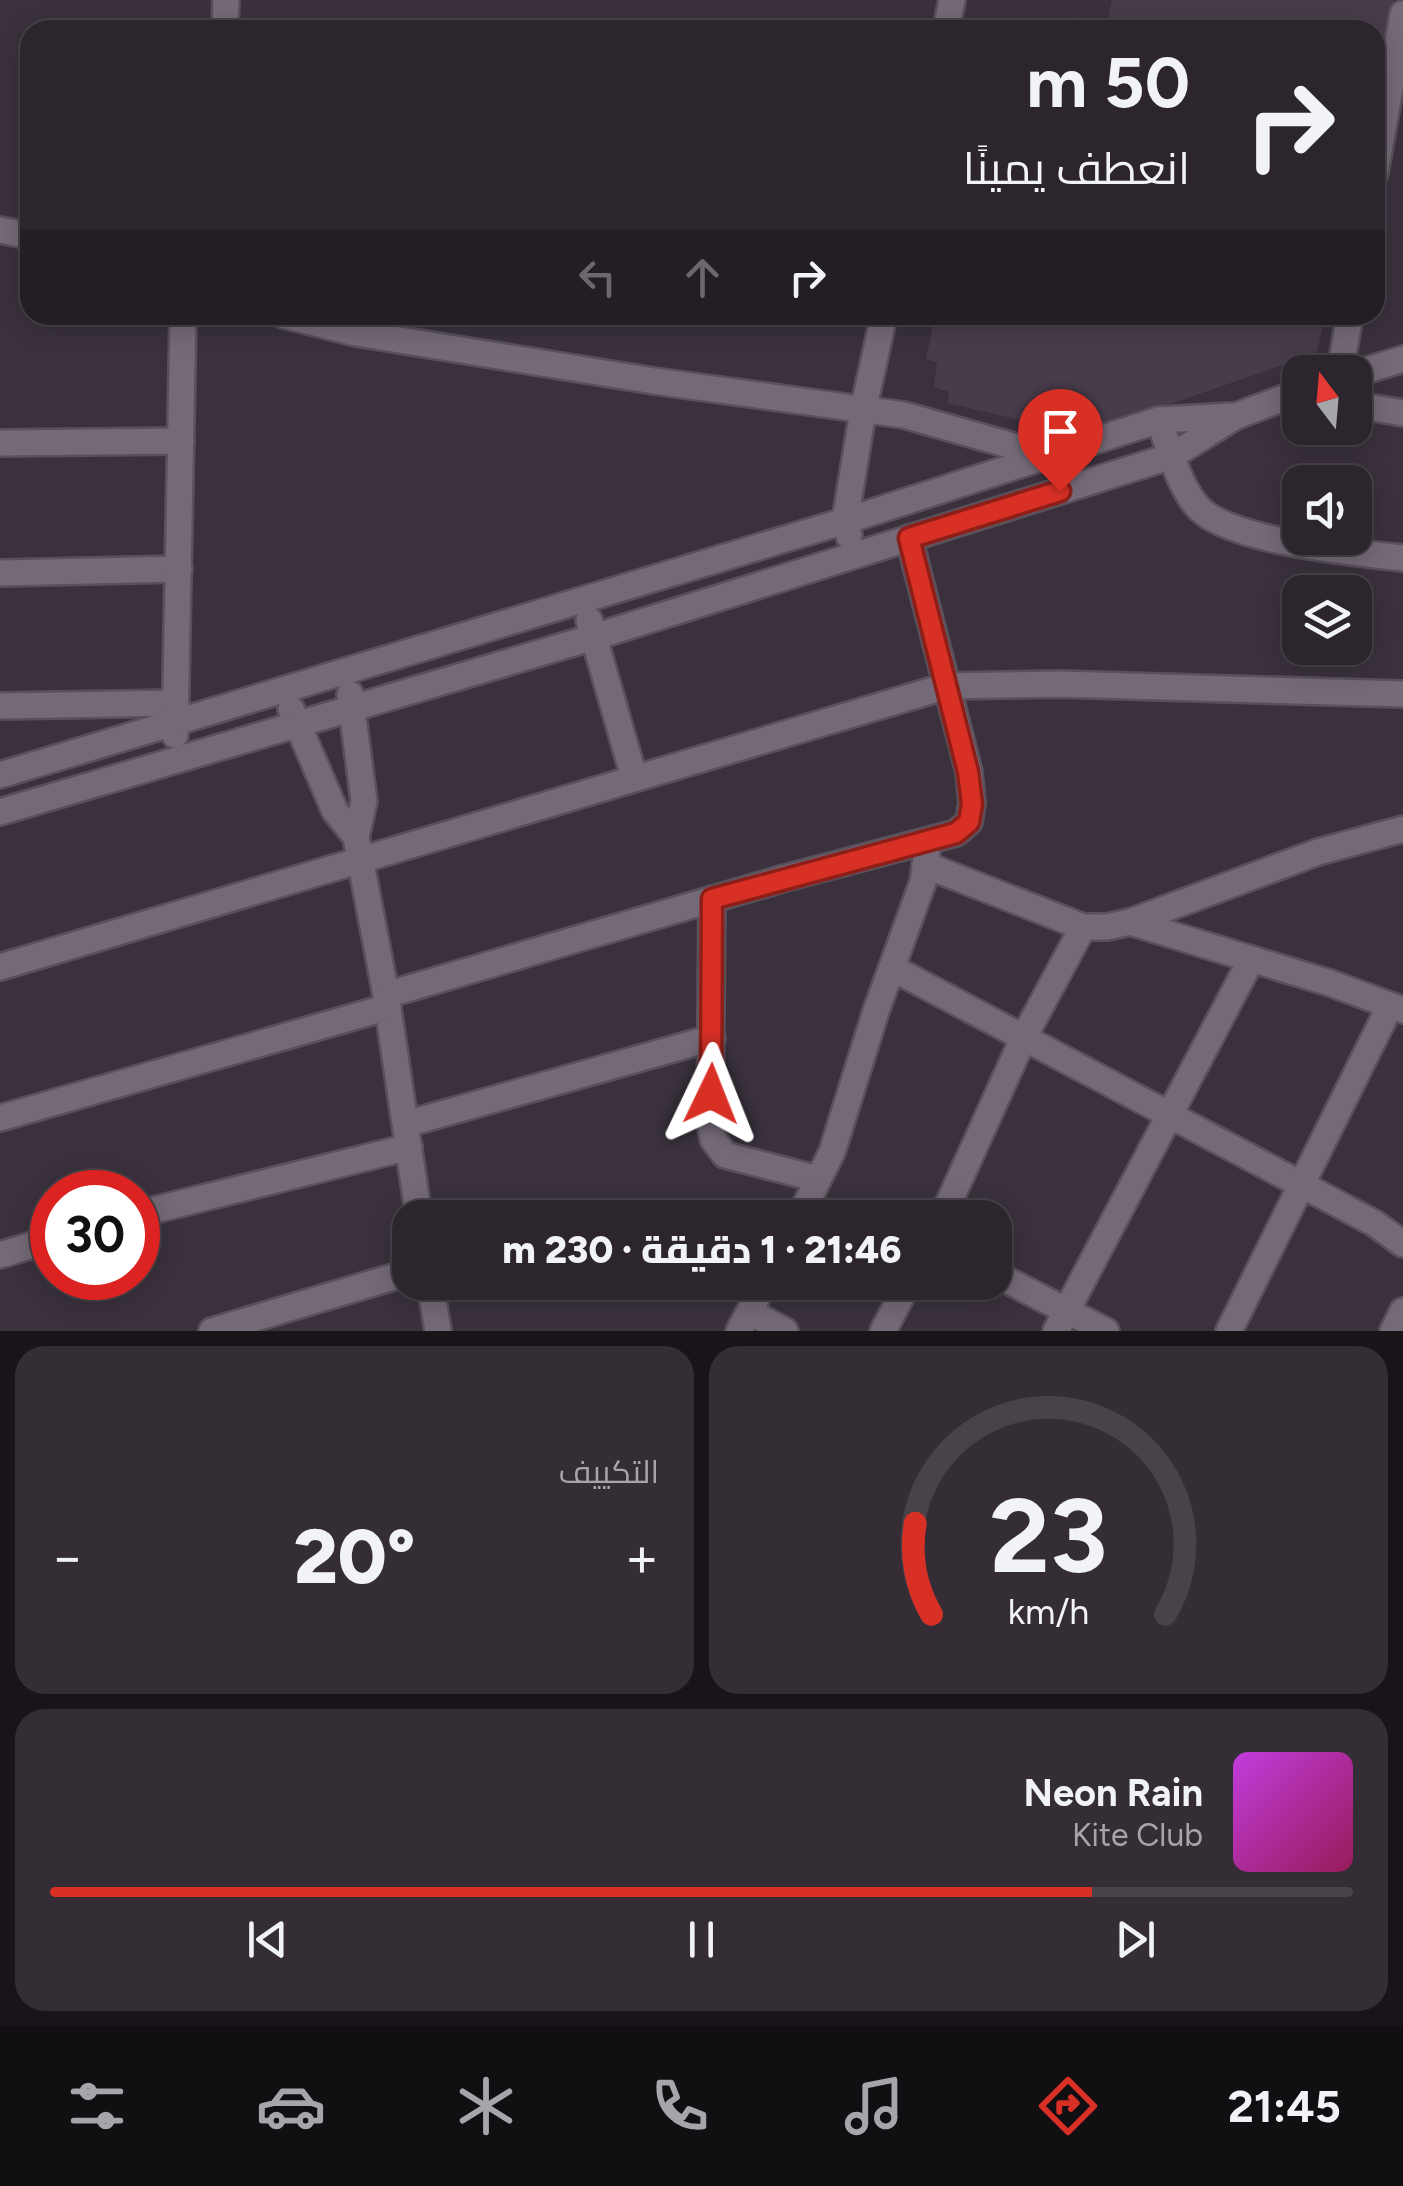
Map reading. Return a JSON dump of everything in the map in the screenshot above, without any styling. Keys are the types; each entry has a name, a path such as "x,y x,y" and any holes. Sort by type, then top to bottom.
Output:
{"street":[{"path":"1385,116 1403,14"},
{"path":"173,760 184,325"},
{"path":"324,325 904,416 1048,456"},
{"path":"854,556 845,521 882,325"},
{"path":"1343,355 1348,325"},
{"path":"1372,369 1403,359"},
{"path":"0,812 594,637 1172,456 1236,416 1282,400"},
{"path":"1372,407 1403,412"},
{"path":"0,775 176,713 285,690 347,672 845,521 1159,420 1236,416"},
{"path":"1159,420 1193,503 1208,518 1226,528 1335,550 1403,558"},
{"path":"0,443 181,442"},
{"path":"0,1118 712,899 926,853 969,822 972,804 968,772 909,538"},
{"path":"0,572 178,569"},
{"path":"584,601 634,777"},
{"path":"347,672 364,802 358,849 387,1001 417,1200"},
{"path":"0,966 358,849 634,777 947,686 1060,684 1403,694"},
{"path":"285,690 295,724 335,811 358,849"},
{"path":"0,706 176,713"},
{"path":"926,853 1083,927 1106,928 1318,852 1403,829"},
{"path":"807,1200 832,1152 923,882 926,853"},
{"path":"712,899 713,1139 725,1155 818,1179"},
{"path":"1130,922 1330,983 1397,1008 1302,1184 1230,1331"},
{"path":"950,1200 1024,1037 1083,927"},
{"path":"1061,1320 1251,960"},
{"path":"892,968 1374,1222 1403,1244"},
{"path":"160,1208 407,1136 712,1038"},
{"path":"0,1255 30,1246"},
{"path":"212,1331 392,1277"},
{"path":"1012,1286 1061,1320 1106,1331"},
{"path":"433,1300 438,1331"},
{"path":"883,1331 899,1300"},
{"path":"1393,1331 1403,1311"},
{"path":"744,1321 785,1331"}],"shaded area":[{"path":"1112,0 1394,0 1385,42 1385,20 1107,20"},
{"path":"933,325 1323,325 1317,353 1282,355 1282,365 1081,435 948,403 949,392 934,387 937,363 926,359"}],"route":[{"path":"711,1094 712,899 956,833 969,822 972,804 968,772 909,538 1060,491"}]}
